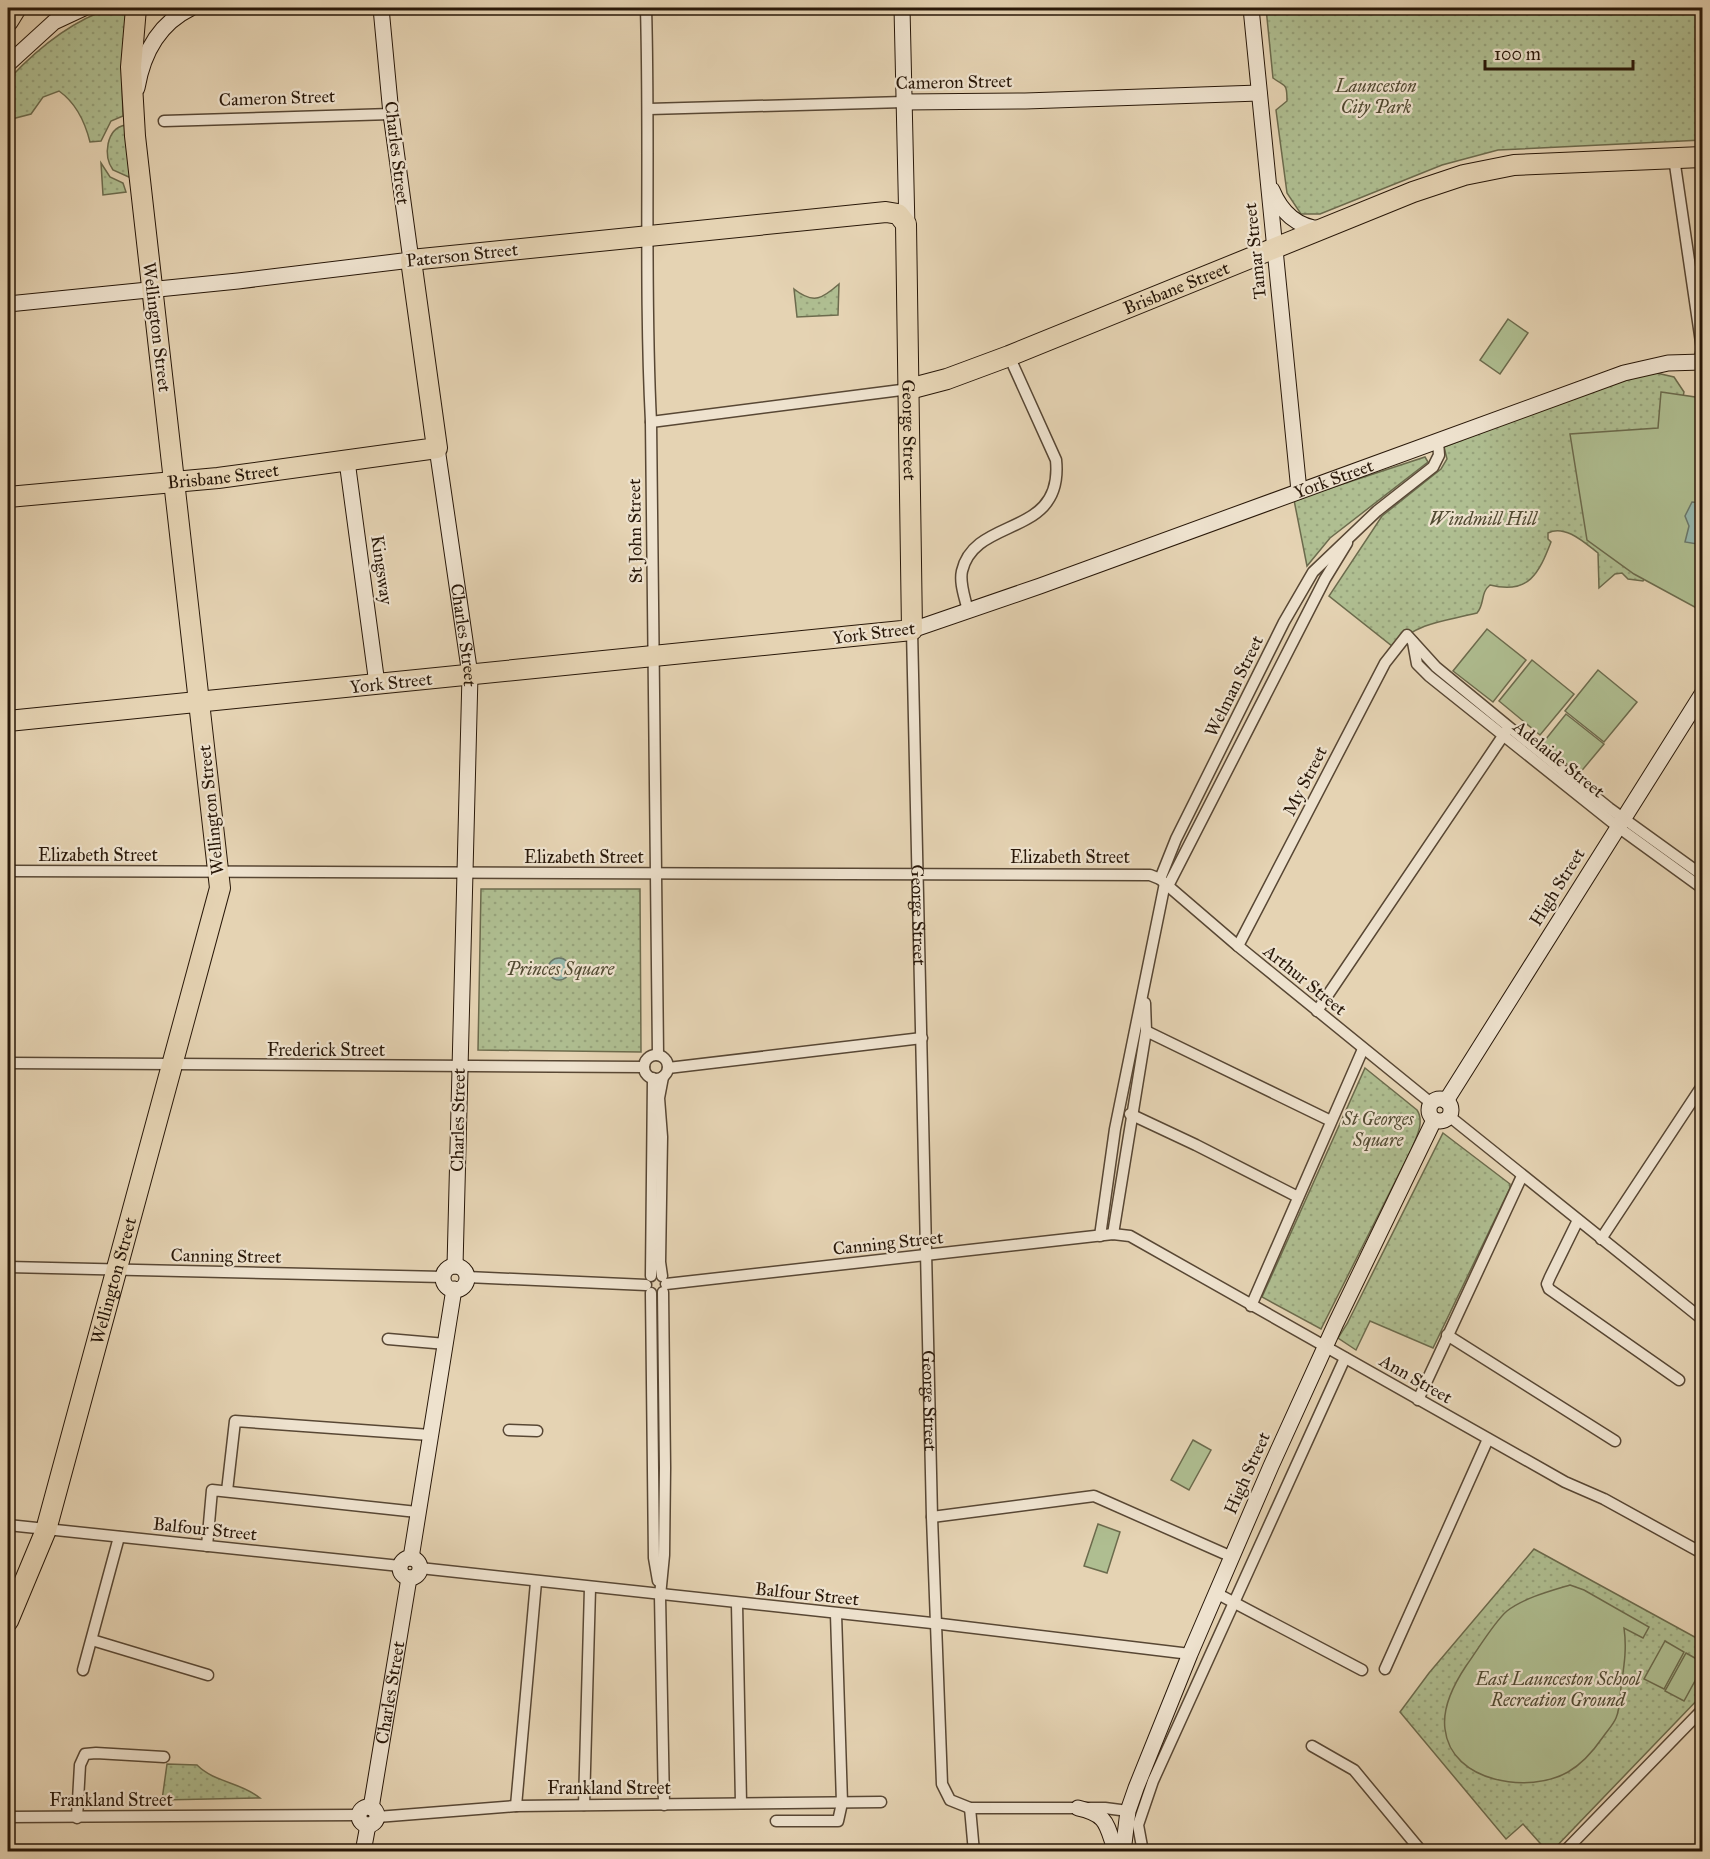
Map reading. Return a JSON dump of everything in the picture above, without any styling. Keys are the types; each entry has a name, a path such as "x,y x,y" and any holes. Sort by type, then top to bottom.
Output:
{"highway":[{"path":"8,21 16,8"},
{"name":"Wellington Street","path":"8,1621 46,1530 215,908 220,872 152,289 134,112 132,46 136,8"},
{"name":"Brisbane Street","path":"909,389 947,379 1009,356 1433,184 1492,168 1534,163 1702,157"},
{"path":"886,212 901,216 907,230"},
{"name":"Paterson Street","path":"411,260 886,212"},
{"name":"George Street","path":"907,230 912,630"},
{"name":"Charles Street","path":"411,260 437,448"},
{"name":"Brisbane Street","path":"8,497 174,482 437,448"},
{"name":"York Street","path":"8,722 912,630"}],"street":[{"path":"8,64 54,22 84,8"},
{"path":"134,112 140,72 150,46 172,20 191,8"},
{"name":"Charles Street","path":"381,8 391,114 411,260"},
{"name":"St John Street","path":"646,8 650,235 647,345 651,423 654,874 658,1055"},
{"name":"George Street","path":"902,8 907,230"},
{"name":"Tamar Street","path":"1251,8 1299,491"},
{"name":"Cameron Street","path":"649,109 1025,101 1259,93"},
{"name":"Cameron Street","path":"164,121 391,114"},
{"path":"1674,158 1697,272 1695,299 1702,349 1701,362"},
{"path":"1268,182 1288,215 1302,226 1321,229"},
{"path":"886,212 900,202 906,187"},
{"name":"Paterson Street","path":"8,304 411,260"},
{"path":"968,612 962,580 965,564 991,535 1023,523 1041,509 1054,489 1058,472 1056,460 1009,356"},
{"name":"York Street","path":"912,630 968,612 1624,373 1668,363 1701,362"},
{"name":"Brisbane Street","path":"651,423 909,389"},
{"name":"Welman Street","path":"1100,1236 1115,1129 1176,839 1300,593 1319,563 1433,467 1439,455 1437,442"},
{"name":"Charles Street","path":"437,448 470,675 459,1067 461,1272"},
{"name":"Kingsway","path":"347,461 377,684"},
{"name":"Welman Street","path":"1165,883 1325,579 1344,547 1362,525"},
{"name":"George Street","path":"912,630 932,1517 942,1784 950,1800 970,1808"},
{"name":"Adelaide Street","path":"1410,638 1417,664 1446,682 1607,813 1698,876 1702,888"},
{"name":"My Street","path":"1238,946 1385,663 1410,638"},
{"name":"High Street","path":"1123,1851 1128,1812 1216,1593 1325,1347 1440,1110 1702,694"},
{"path":"1317,1011 1506,731"},
{"name":"Elizabeth Street","path":"8,871 463,874 1116,873 1150,875 1165,883"},
{"name":"Arthur Street","path":"1165,883 1363,1049 1601,1239 1701,1314"},
{"name":"Welman Street","path":"1113,1234 1130,1114 1146,1031 1145,987"},
{"path":"1146,1031 1331,1121"},
{"path":"659,1462 653,1418 657,1324 657,1138 661,1074 667,1061 658,1055 647,1060 644,1067 647,1074 661,1074 922,1038"},
{"path":"1251,1306 1363,1049"},
{"name":"Frederick Street","path":"8,1063 644,1067"},
{"path":"1601,1239 1702,1086"},
{"path":"1130,1114 1196,1144 1298,1197"},
{"path":"1418,1400 1522,1176"},
{"path":"1578,1220 1547,1284 1549,1289 1679,1380"},
{"name":"Canning Street","path":"461,1272 657,1284 1113,1234"},
{"name":"Ann Street","path":"1113,1234 1136,1239 1488,1439 1702,1553"},
{"name":"Canning Street","path":"8,1267 443,1277"},
{"path":"449,1268 461,1272 463,1286 454,1289 445,1284 443,1277 449,1268"},
{"name":"Charles Street","path":"363,1851 454,1289"},
{"path":"657,1324 664,1418 659,1462 654,1558 660,1596 664,1805"},
{"path":"1447,1335 1615,1441"},
{"path":"388,1339 446,1344"},
{"path":"1143,1851 1138,1825 1153,1781 1345,1358"},
{"path":"653,1418 664,1418"},
{"path":"227,1491 235,1421 430,1436"},
{"path":"509,1430 537,1431"},
{"path":"1385,1669 1488,1439"},
{"path":"207,1546 212,1490 417,1512"},
{"path":"932,1517 1094,1496 1232,1557"},
{"name":"Balfour Street","path":"8,1525 936,1624 1190,1654"},
{"path":"83,1670 119,1537"},
{"path":"516,1806 536,1582"},
{"path":"584,1805 590,1588"},
{"path":"1216,1593 1362,1670"},
{"path":"737,1604 741,1803"},
{"path":"776,1821 838,1821 842,1803 836,1614"},
{"path":"92,1640 208,1675"},
{"path":"1564,1851 1702,1710"},
{"path":"1312,1746 1354,1770 1422,1851"},
{"path":"77,1818 80,1765 85,1754 164,1757"},
{"name":"Frankland Street","path":"8,1817 369,1816 516,1806 881,1802"},
{"path":"974,1851 970,1808 1078,1808 1128,1812"},
{"path":"1078,1808 1094,1813 1106,1822 1116,1851"}],"green space":[{"path":"111,8 128,8 122,83 123,116 111,121 101,141 90,142 79,114 59,91 43,97 31,114 8,120 8,82 10,78 56,36 82,20"},
{"name":"Launceston City Park","path":"1266,8 1702,8 1702,140 1498,150 1442,165 1320,214 1301,214 1287,193 1276,110 1287,101 1286,91 1284,86 1273,78"},
{"path":"125,125 131,178 113,170 107,151 110,137"},
{"path":"101,163 110,177 123,183 126,192 103,195"},
{"path":"839,284 838,315 797,317 794,289 807,297 818,298"},
{"path":"1508,319 1528,333 1500,374 1480,360"},
{"name":"Windmill Hill","path":"1652,372 1674,377 1684,392 1647,574 1643,581 1628,579 1622,573 1615,574 1599,588 1598,553 1568,533 1554,531 1548,533 1548,539 1551,542 1542,563 1531,579 1514,587 1490,585 1485,591 1477,613 1423,627 1392,646 1329,596 1382,516 1441,469 1447,459 1444,447 1594,389"},
{"path":"1661,392 1702,398 1702,611 1634,574 1587,540 1570,434 1658,428"},
{"path":"1425,457 1428,462 1330,538 1307,566 1294,500"},
{"path":"1487,629 1526,660 1493,702 1453,671"},
{"path":"1532,660 1574,694 1540,735 1499,701"},
{"path":"1598,670 1637,702 1604,742 1565,711"},
{"path":"1566,714 1604,744 1579,774 1542,744"},
{"name":"Princes Square","path":"481,889 640,889 641,1052 478,1050"},
{"name":"St Georges Square","path":"1365,1068 1417,1110 1420,1125 1411,1150 1321,1329 1262,1297"},
{"name":"St Georges Square","path":"1443,1133 1510,1184 1510,1188 1433,1348 1370,1321 1356,1350 1338,1338"},
{"path":"1193,1440 1211,1450 1189,1490 1171,1480"},
{"path":"1098,1524 1120,1532 1107,1573 1084,1566"},
{"name":"East Launceston School Recreation Ground","path":"1534,1549 1702,1641 1702,1695 1552,1851 1547,1851 1523,1824 1506,1839 1400,1712 1429,1673"},
{"path":"1570,1585 1584,1590 1649,1627 1643,1638 1624,1628 1624,1665 1615,1721 1583,1761 1568,1772 1552,1779 1514,1782 1494,1779 1477,1772 1461,1762 1450,1747 1445,1729 1445,1712 1453,1688 1486,1637 1507,1611 1529,1599"},
{"path":"1665,1641 1684,1652 1664,1689 1644,1679"},
{"path":"1686,1653 1702,1662 1702,1668 1684,1701 1665,1691"},
{"path":"167,1764 197,1765 212,1776 245,1789 260,1798 162,1800"}],"water":[{"path":"1692,502 1702,503 1697,544 1685,542 1689,526 1685,516"},
{"path":"559,958 567,961 570,969 567,977 559,980 551,977 548,969 551,961"}]}
